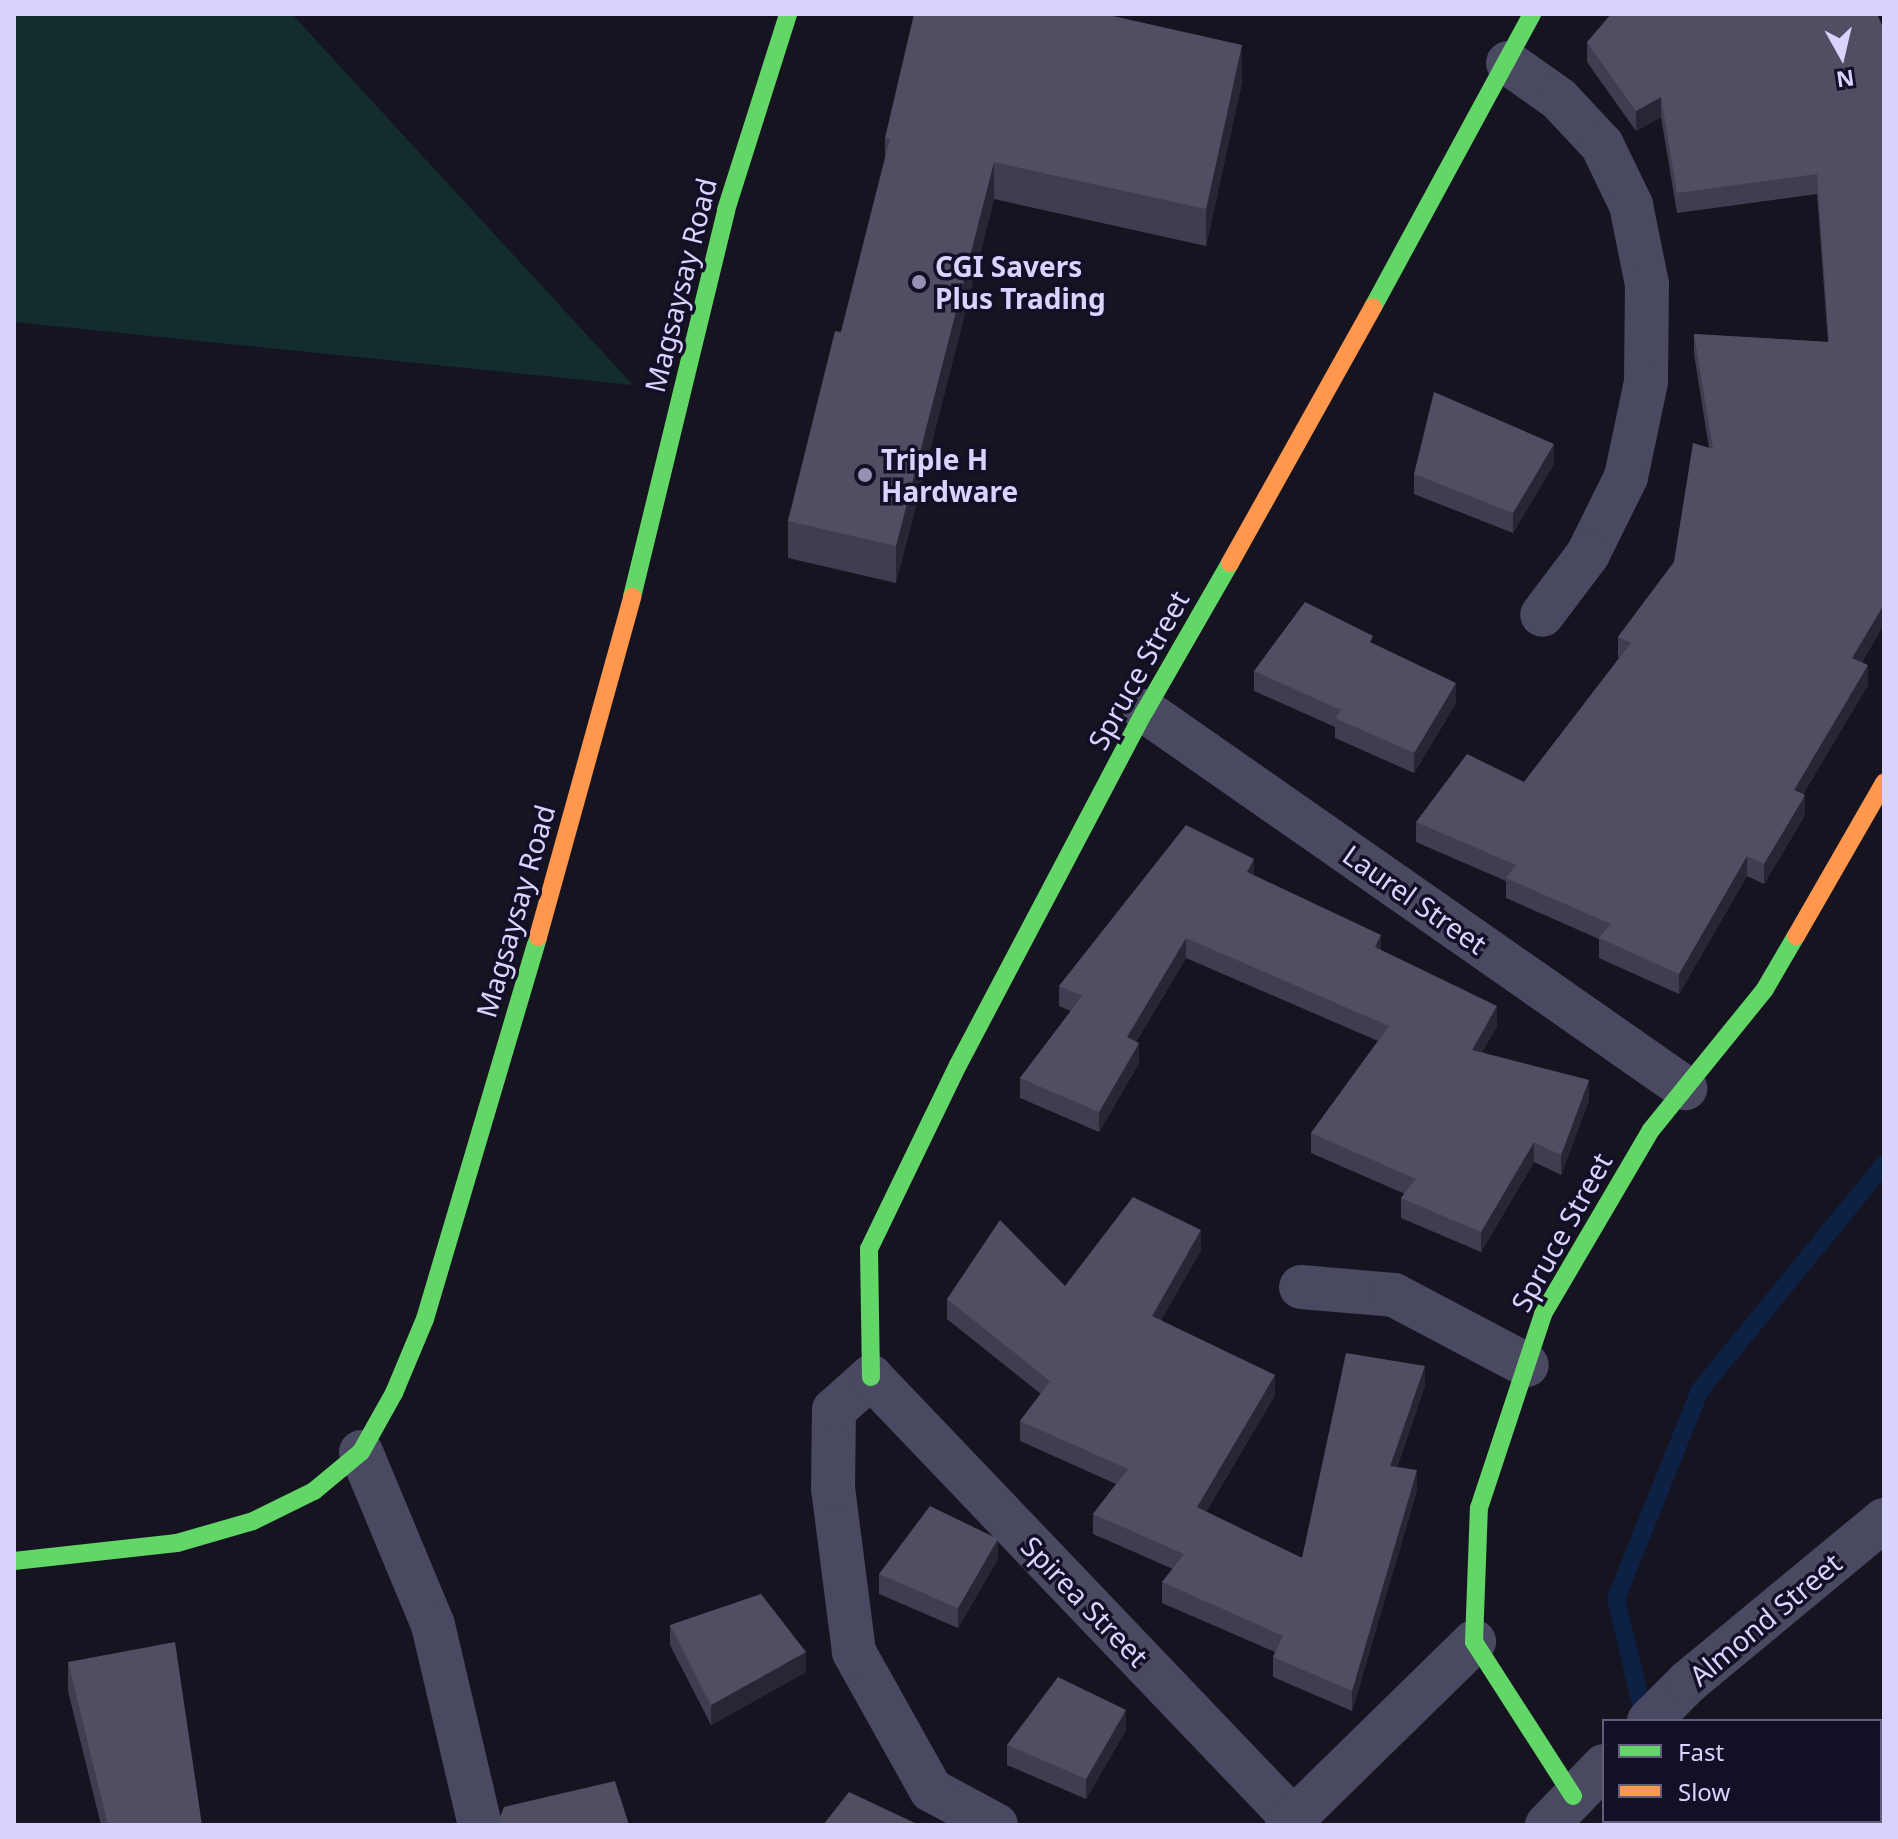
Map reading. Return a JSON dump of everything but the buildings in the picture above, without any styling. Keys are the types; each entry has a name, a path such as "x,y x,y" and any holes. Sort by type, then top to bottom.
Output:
{"street":[{"name":"Magsaysay Road","path":"14,1561 177,1543 253,1521 314,1491 361,1452 394,1393 430,1304 641,563 726,210 788,14"},
{"name":"Spruce Street","path":"871,1377 869,1249 958,1065 1145,711 1508,63 1532,14"},
{"path":"1508,63 1559,99 1602,145 1631,205 1647,284 1646,382 1626,477 1588,554 1542,615"},
{"name":"Laurel Street","path":"1145,711 1685,1088"},
{"name":"Spruce Street","path":"1474,1642 1479,1508 1543,1314 1651,1130 1765,989 1884,783"},
{"path":"1301,1287 1394,1295 1527,1365"},
{"path":"871,1377 834,1410 833,1489 854,1652 931,1790 996,1825"},
{"name":"Spirea Street","path":"871,1377 1294,1824"},
{"path":"361,1452 433,1625 480,1825"},
{"name":"Almond Street","path":"1651,1719 1688,1682 1884,1520"},
{"path":"1294,1824 1474,1642 1560,1810 1602,1768"}],"green space":[{"path":"14,14 292,14 633,385 14,322"}],"waterway":[{"path":"1645,1719 1616,1599 1700,1390 1884,1164"}],"traffic: fast":[{"path":"632,597 726,210 788,14"},
{"path":"1373,307 1532,14"},
{"path":"871,1377 869,1249 958,1065 1145,711 1230,563"},
{"path":"1573,1796 1474,1642 1479,1508 1543,1314 1651,1130 1765,989 1796,936"},
{"path":"14,1561 177,1543 253,1521 314,1491 361,1452 394,1393 425,1319 538,937"}],"traffic: slow":[{"path":"1230,563 1373,307"},
{"path":"538,937 632,597"},
{"path":"1796,936 1884,783"}],"place":[{"name":"CGI Savers Plus Trading","path":"919,282"},
{"name":"Triple H Hardware","path":"865,475"}]}
